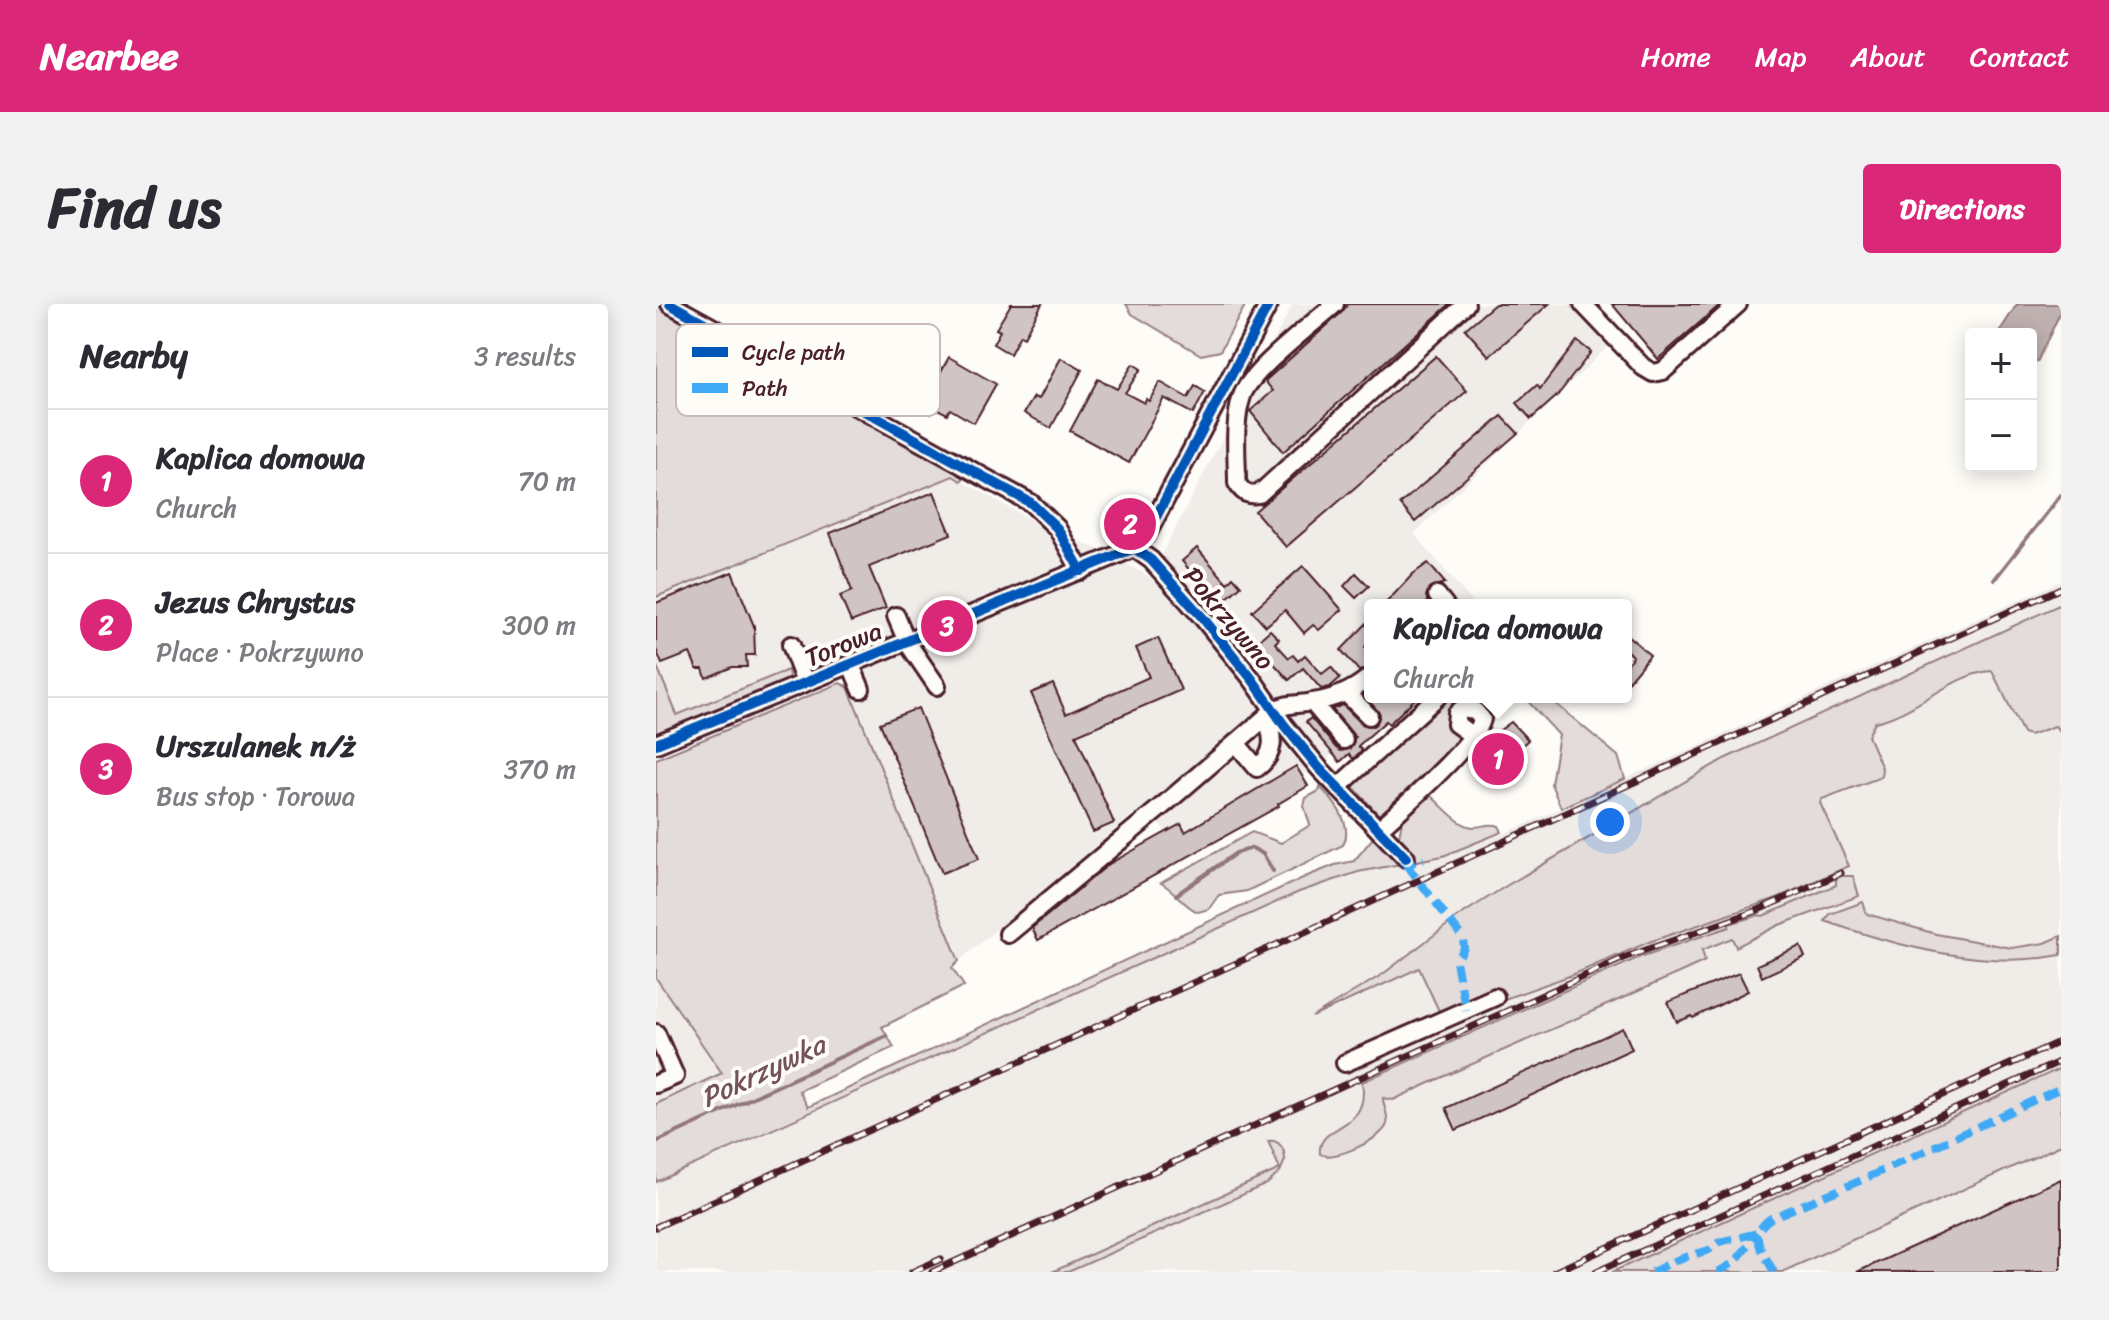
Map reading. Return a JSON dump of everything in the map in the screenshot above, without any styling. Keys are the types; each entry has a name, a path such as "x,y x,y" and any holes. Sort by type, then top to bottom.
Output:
{"street":[{"path":"670,304 701,312 722,324"},
{"path":"1134,548 1147,534 1269,304"},
{"path":"1335,304 1262,369 1242,394 1238,416 1237,483 1242,491 1259,494 1466,304"},
{"path":"1583,304 1643,367 1653,373 1663,371 1738,304"},
{"path":"881,416 1031,503 1057,528 1081,571"},
{"name":"Torowa","path":"657,742 1134,548"},
{"name":"Pokrzywno","path":"1134,548 1151,560 1211,627 1270,713 1406,858"},
{"path":"896,616 907,642 937,686"},
{"path":"791,645 805,683"},
{"path":"851,665 861,689"},
{"path":"1008,934 1270,713 1289,704 1346,693 1364,681"},
{"path":"1346,693 1369,716"},
{"path":"1312,702 1344,740"},
{"path":"1339,786 1429,703"},
{"path":"1236,743 1257,768 1268,760 1272,746 1270,713"},
{"path":"1380,828 1473,736"},
{"path":"1345,1063 1495,997"},
{"path":"656,1033 675,1076 656,1084"}],"shaded area":[{"path":"656,304 696,324 676,324 676,416 859,416 966,476 961,481 953,476 656,597"},
{"path":"1126,304 1246,304 1220,351 1201,355 1132,314"},
{"path":"1293,304 1573,304 1612,343 1414,534 1470,599 1364,599 1364,703 1406,703 1187,856 1143,806 959,961 848,687 854,683 838,650 656,724 656,597 953,476 1040,525 1104,552 1150,577"},
{"path":"2017,304 2061,304 2061,311 2037,362 2037,328 2002,328"},
{"path":"2061,581 2061,1068 1612,1272 656,1272 656,1179 1299,892 1358,872 1455,850 1506,833"},
{"path":"2061,604 2061,733 2055,726 2030,735 2023,733 1992,671 1963,679 1905,711 1875,722 1868,736 1882,768 1881,777 1822,799 1820,803 1849,866 1777,898 1649,942 1572,975 1493,1003 1446,1026 1419,968 1312,1017 1383,974 1459,916 1506,886 1724,759"},
{"path":"656,664 677,715 788,670 789,676 784,685 656,737"},
{"path":"840,683 848,687 959,961 952,968 964,986 882,1027 894,1047 799,1091 808,1107 1305,877 1354,861 1372,839 1398,841 1402,821 1431,796 1462,823 1474,827 1495,825 1502,832 1443,856 1358,872 1299,892 656,1182 656,1104 722,1073 656,978 656,759"},
{"path":"1439,703 1505,703 1490,713 1474,708 1454,727 1461,738 1458,748 1387,817 1377,813 1348,781"},
{"path":"1530,703 1555,703 1618,756 1625,779 1561,808 1551,784 1559,735"},
{"path":"1320,787 1336,806 1344,822 1346,837 1343,845 1247,891 1219,895 1209,909 1198,912 1161,883 1252,832 1281,843 1310,825 1304,806 1306,798 1319,791"},
{"path":"1853,876 1859,896 1779,925 1736,947 1732,938 1702,950 1705,961 1393,1100 1383,1098 1387,1117 1384,1130 1346,1152 1326,1156 1320,1154 1326,1136 1352,1119 1359,1110 1363,1098 1362,1082 1640,957 1729,927 1729,924 1763,916 1836,885 1836,879"},
{"path":"1863,902 1867,914 1936,934 2012,948 2045,943 2061,936 2061,955 2002,960 1941,953 1881,939 1825,921 1830,914"},
{"path":"656,978 722,1073 656,1102"},
{"path":"2061,1068 2061,1145 1782,1272 1612,1272"},
{"path":"1268,1141 1281,1146 1285,1160 1280,1172 1267,1184 1068,1272 1052,1272 1280,1169"},
{"path":"2061,1145 2061,1272 1782,1272"}],"building":[{"path":"1011,304 1042,304 1024,337 1020,335 1010,354 993,344 1000,331 996,329"},
{"path":"1348,304 1450,304 1283,452 1250,411 1273,391 1265,381"},
{"path":"1495,304 1549,304 1489,356 1465,329"},
{"path":"1612,304 1721,304 1658,359"},
{"path":"1577,341 1591,352 1557,396 1531,419 1517,403 1537,385 1540,389"},
{"path":"1436,356 1467,391 1286,547 1255,511"},
{"path":"949,357 996,384 974,423 950,409 947,414 940,410 940,373"},
{"path":"1061,358 1082,370 1051,428 1024,413 1034,397 1039,399"},
{"path":"1133,364 1141,369 1125,393 1144,403 1146,399 1149,401 1160,382 1188,398 1195,386 1205,392 1193,414 1164,398 1129,463 1070,431 1098,379 1117,389"},
{"path":"1502,416 1518,433 1415,522 1400,504"},
{"path":"934,492 951,534 869,567 886,608 851,622 840,596 852,591 830,533"},
{"path":"1197,548 1227,583 1233,577 1241,586 1219,605 1182,561"},
{"path":"1428,563 1445,583 1430,587 1427,599 1390,599"},
{"path":"1303,566 1342,610 1319,630 1313,625 1304,633 1285,610 1266,626 1252,611"},
{"path":"732,572 754,626 755,655 746,655 747,667 732,667 706,678 703,669 697,669 690,653 662,664 656,649 656,603"},
{"path":"1356,573 1369,586 1356,598 1344,586"},
{"path":"1364,626 1364,670 1359,671 1341,650"},
{"path":"1270,630 1279,639 1275,643 1289,658 1293,655 1298,661 1305,655 1322,674 1331,667 1340,678 1330,687 1321,689 1303,668 1289,680 1269,658 1265,661 1261,657 1258,660 1252,653 1255,650 1252,646"},
{"path":"1158,638 1181,690 1076,735 1114,823 1093,832 1031,693 1053,684 1066,714 1149,677 1136,648"},
{"path":"1632,639 1650,655 1632,677 1632,658"},
{"path":"1371,703 1411,703 1389,724 1386,721 1358,746 1362,750 1353,759 1349,754 1340,762 1306,722 1311,718 1341,751 1350,749 1355,737 1332,709 1343,705 1362,724 1373,726 1380,714"},
{"path":"918,708 979,859 942,873 880,723"},
{"path":"1511,722 1528,740 1494,777 1473,758 1492,736"},
{"path":"1296,766 1308,786 1279,806 1038,940 1032,928 1109,864 1181,824 1185,832"},
{"path":"1800,946 1805,957 1762,977 1757,965"},
{"path":"1739,973 1748,991 1693,1018 1677,1022 1668,1002"},
{"path":"1623,1028 1632,1049 1456,1130 1446,1108"},
{"path":"2061,1179 2061,1272 1857,1272"}],"waterway":[{"path":"1994,580 2061,495"},
{"name":"Pokrzywka","path":"1176,895 1236,853 1252,848 1263,854 1273,871"},
{"name":"Pokrzywka","path":"656,1142 886,1036"}],"railway":[{"path":"656,1227 2061,588"},
{"path":"932,1272 1626,957 1756,911 1841,873"},
{"path":"1554,1272 2061,1041"},
{"path":"1596,1272 2061,1061"},
{"path":"912,1272 941,1259"}],"marked path":[{"path":"1401,860 1406,864 1424,860"},
{"path":"1406,864 1463,938 1464,948 1456,962 1466,1010"},
{"path":"1774,1272 1758,1237 1759,1231 1771,1218 1862,1180 2061,1088"},
{"path":"1652,1272 1679,1259 1709,1250 1719,1242 1758,1233"},
{"path":"1718,1272 1735,1262 1758,1233"}],"cycle path":[{"path":"670,304 706,324"},
{"path":"656,744 1134,548 1147,534 1269,304"},
{"path":"873,416 1031,503 1057,528 1081,571"},
{"path":"1134,548 1151,560 1202,617 1319,768 1406,858"}],"place":[{"name":"Jezus Chrystus","path":"1130,524"},
{"name":"Urszulanek n/ż","path":"947,626"},
{"name":"Kaplica domowa","path":"1498,759"}]}
